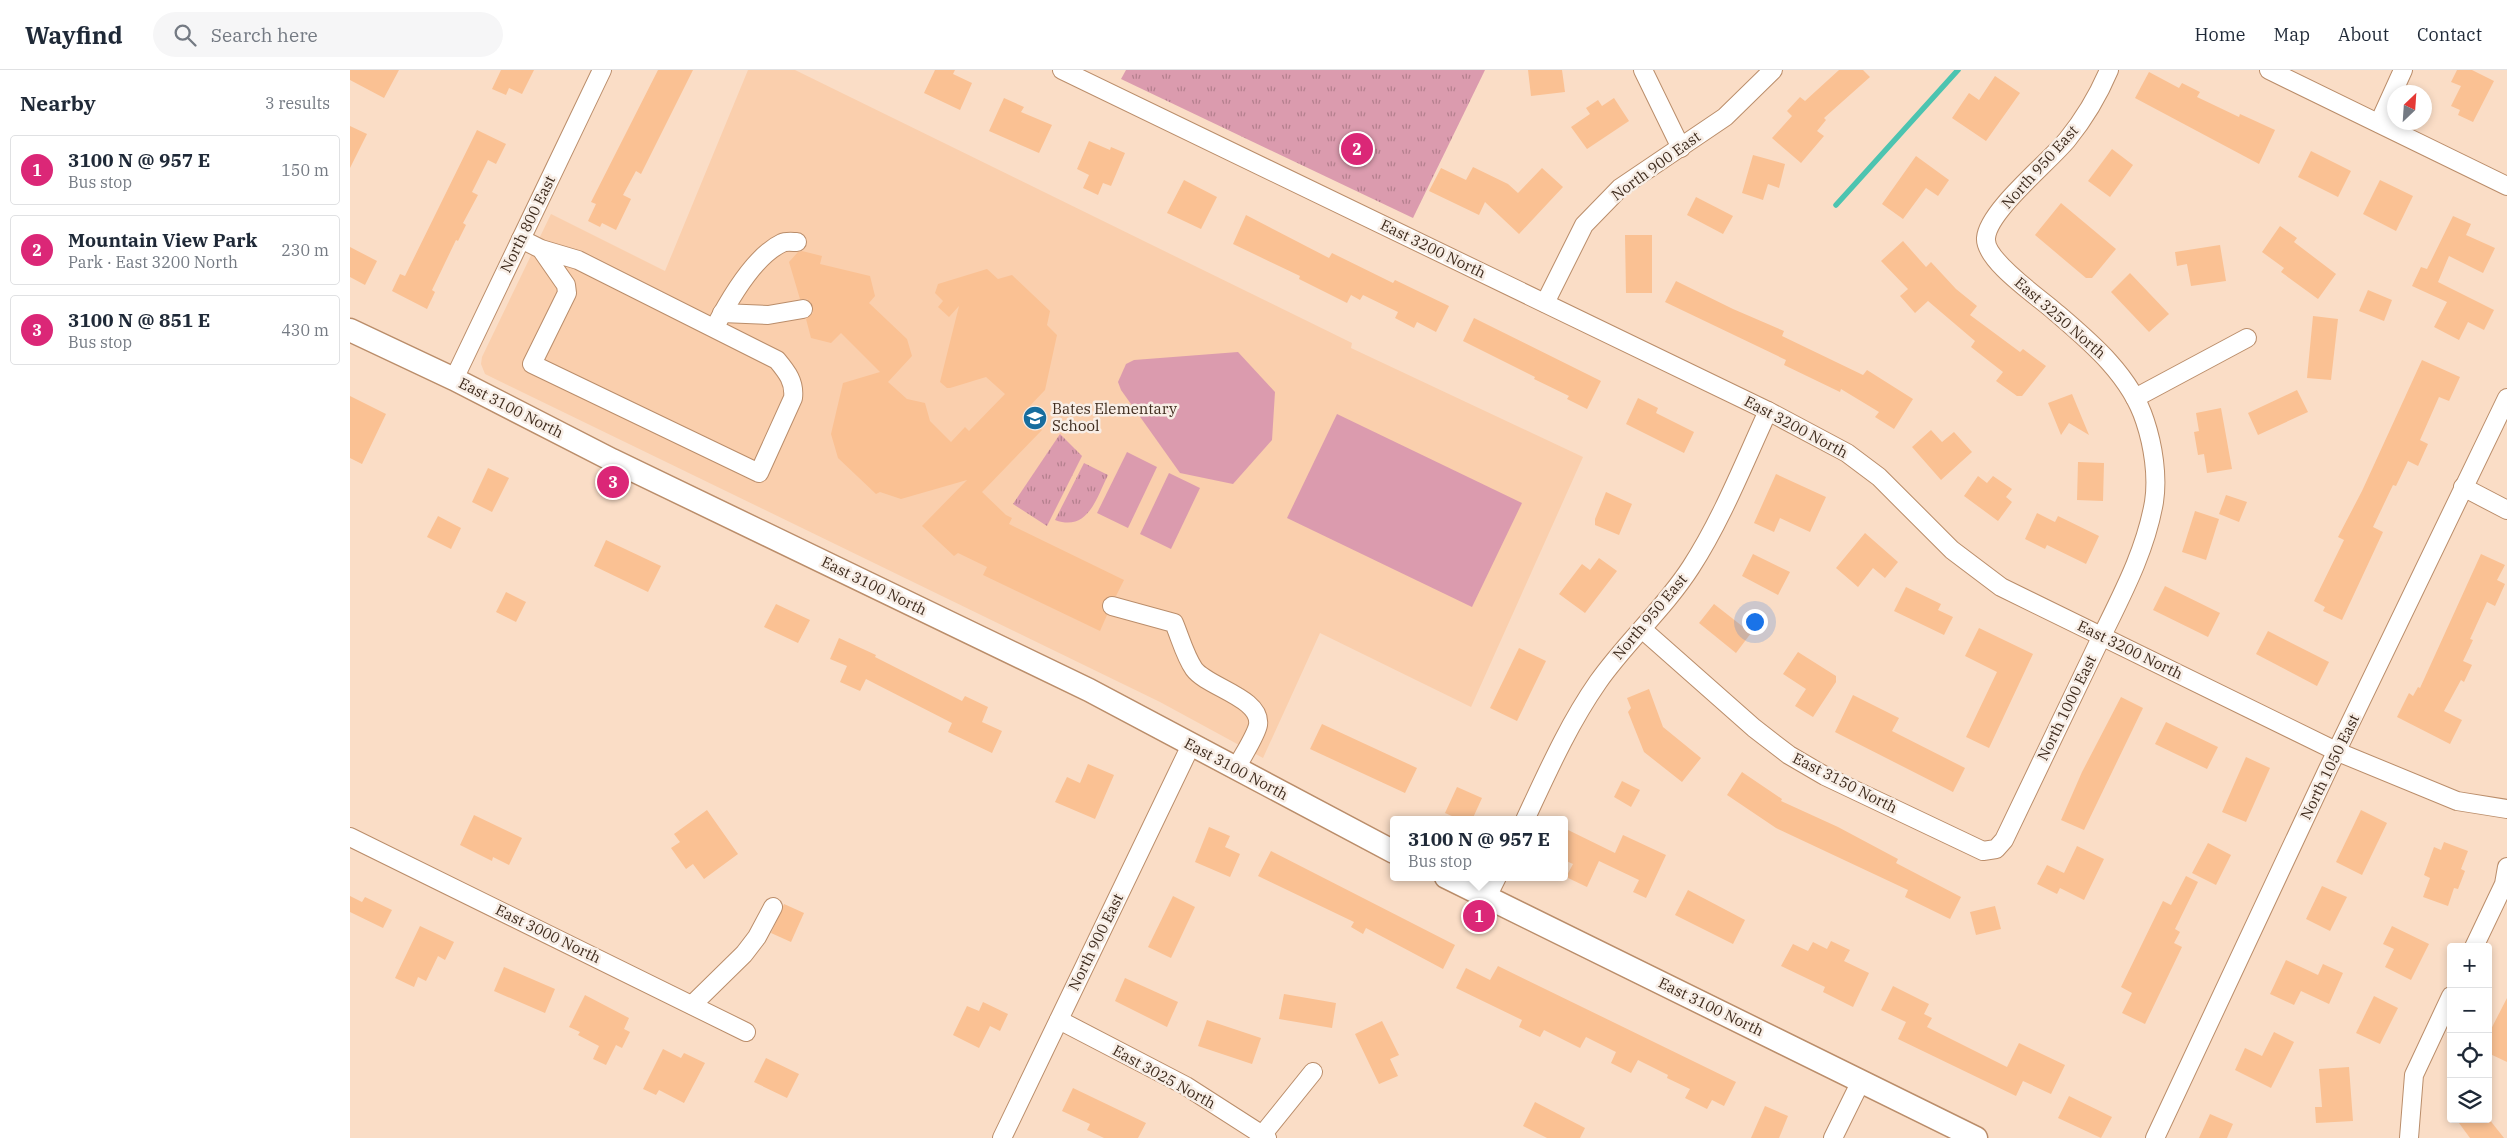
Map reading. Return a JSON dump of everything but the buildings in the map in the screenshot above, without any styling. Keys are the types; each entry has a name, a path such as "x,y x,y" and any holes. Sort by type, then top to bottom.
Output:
{"main road":[{"name":"East 3100 North","path":"350,330 454,379 612,460 1089,690 1390,850"},
{"name":"East 3100 North","path":"1454,881 1976,1138"}],"street":[{"name":"North 800 East","path":"454,379 602,70"},
{"name":"East 3200 North","path":"1062,70 1768,411 1847,453 1879,477 1952,550 2001,587 2338,752 2457,801 2507,809"},
{"path":"1643,70 1681,148"},
{"name":"North 900 East","path":"1545,303 1584,225 1620,188 1725,117 1773,70"},
{"name":"North 950 East","path":"1985,239 1992,221 2003,206 2050,159 2084,119 2109,70"},
{"path":"2269,70 2507,186"},
{"path":"2379,123 2403,70"},
{"path":"521,239 541,249 578,260 718,320 777,360 791,378 794,398 758,473 532,364 567,293 566,285 541,249"},
{"name":"East 3250 North","path":"1985,239 1988,249 2006,270 2095,345 2111,363 2135,398"},
{"path":"718,320 741,283 765,255 783,242 797,242"},
{"path":"718,320 803,309"},
{"path":"2135,398 2247,338"},
{"name":"North 1000 East","path":"1996,850 2004,840 2102,636 2140,553 2148,528 2154,499 2155,469 2145,420 2135,398"},
{"name":"North 1050 East","path":"2155,1138 2507,398"},
{"name":"North 950 East","path":"1527,816 1585,700 1612,664 1672,595 1691,568 1709,536 1768,411"},
{"path":"2464,488 2507,510"},
{"path":"1112,606 1174,623 1194,668 1205,678 1247,702 1256,714 1258,724 1236,769"},
{"name":"East 3150 North","path":"1642,629 1754,728 1789,755 1825,776 1983,851 1996,850"},
{"name":"North 900 East","path":"1002,1138 1191,745"},
{"name":"East 3000 North","path":"350,837 746,1032"},
{"path":"2476,943 2504,884 2507,867"},
{"path":"1487,897 1495,881"},
{"path":"692,1005 744,954 757,937 773,907"},
{"path":"2409,1138 2414,1075 2447,1005"},
{"name":"East 3025 North","path":"1058,1020 1186,1086 1265,1136"},
{"path":"1265,1136 1313,1072"},
{"path":"1833,1138 1861,1082"}],"shaded area":[{"name":"Bates Elementary School","path":"748,70 795,70 1352,343 1351,348 1583,457 1471,707 1320,633 1263,758 1160,702 485,374 481,364 482,357 551,214 665,271"}],"green space":[{"path":"1126,70 1485,70 1413,218 1121,79"},
{"path":"1238,352 1275,392 1272,440 1233,484 1180,473 1121,390 1118,382 1126,364 1134,360"},
{"path":"1337,414 1522,503 1472,607 1287,518"},
{"path":"1060,434 1082,456 1047,526 1013,504"},
{"path":"1127,452 1157,467 1128,528 1097,513"},
{"path":"1084,463 1108,475 1095,503 1083,517 1076,521 1055,520"},
{"path":"1169,473 1200,488 1171,549 1140,534"}],"waterway":[{"path":"1836,205 1958,70"}],"place":[{"name":"Mountain View Park","path":"1357,149"},
{"name":"Bates Elementary School","path":"1035,418"},
{"name":"3100 N @ 851 E","path":"613,482"},
{"name":"3100 N @ 957 E","path":"1479,916"}]}
